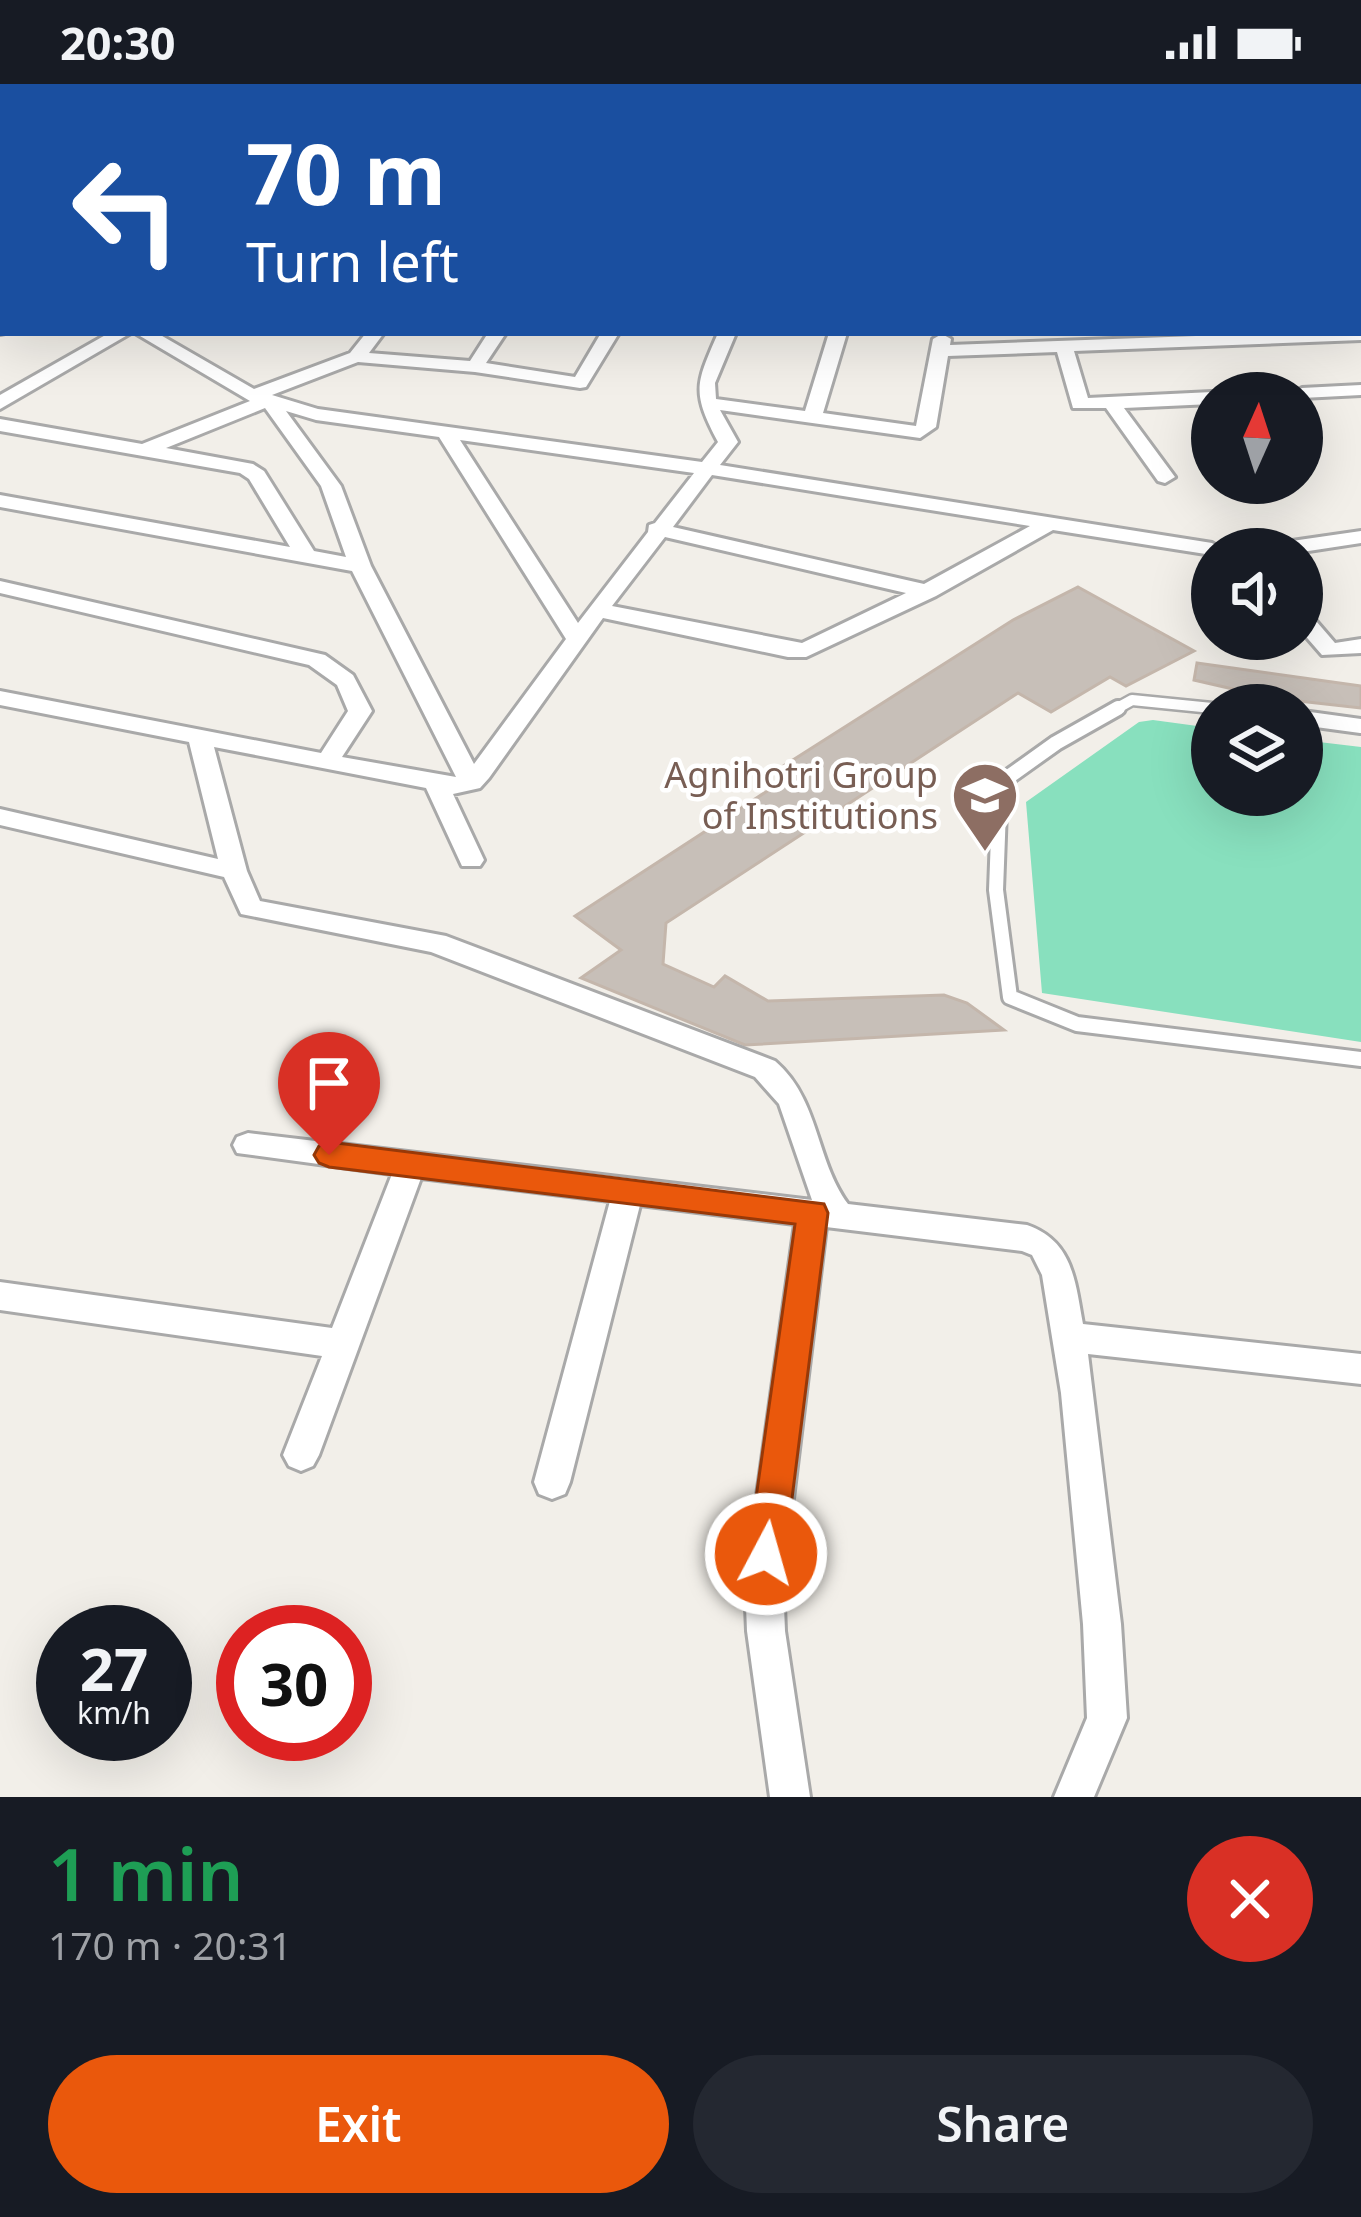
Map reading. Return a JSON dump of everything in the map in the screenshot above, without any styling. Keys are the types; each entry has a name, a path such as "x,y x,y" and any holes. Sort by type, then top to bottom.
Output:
{"street":[{"path":"0,403 117,336"},
{"path":"150,336 257,401 331,486 355,565 471,782"},
{"path":"144,450 356,356 373,336"},
{"path":"475,367 495,336"},
{"path":"356,356 580,383 608,336"},
{"path":"0,698 436,785 459,787 471,782 656,529 728,442 707,403 707,378 726,336"},
{"path":"813,414 837,336"},
{"path":"707,403 925,430 942,342 1065,349 1340,336"},
{"path":"1065,349 1080,404 1191,399"},
{"path":"1323,392 1361,390"},
{"path":"257,401 448,436 703,468 1191,546"},
{"path":"1112,404 1165,477"},
{"path":"0,425 246,468 257,475 310,557"},
{"path":"448,436 577,639"},
{"path":"0,501 355,565"},
{"path":"598,610 797,651 928,591 1049,524"},
{"path":"656,529 928,591"},
{"path":"1323,542 1361,537"},
{"path":"0,587 317,660 356,693 360,711 325,764"},
{"path":"1323,642 1330,650 1361,646"},
{"path":"200,739 234,871 246,903 257,912 436,943 765,1069 778,1080 803,1126 829,1202 764,1581 766,1631 790,1797"},
{"path":"436,785 471,860"},
{"path":"0,818 234,871"},
{"path":"248,1145 1027,1238 1043,1246 1058,1275 1069,1337 1102,1624 1107,1718 1074,1797"},
{"path":"301,1455 411,1164"},
{"path":"552,1482 628,1191"},
{"path":"0,1296 343,1344"},
{"path":"1069,1337 1361,1369"}],"lane":[{"path":"1191,706 1132,700 1056,743 1000,783 992,832 997,925 1010,997 1077,1024 1361,1059"},
{"path":"1323,721 1361,726"}],"green space":[{"path":"1139,722 1191,725 1191,816 1323,816 1323,742 1361,747 1361,1042 1042,993 1026,802"}],"building":[{"path":"1078,587 1191,653 1126,686 1110,677 1051,712 1018,693 666,923 663,964 714,987 725,976 768,1001 944,995 967,1003 1004,1030 745,1045 581,978 621,950 575,916 795,773 785,765 1013,620"},
{"path":"1197,663 1361,686 1361,708 1323,704 1323,684 1194,680"}],"place":[{"name":"Agnihotri Group of Institutions","path":"985,854"}],"route":[{"path":"329,1155 812,1213 766,1554"}]}
